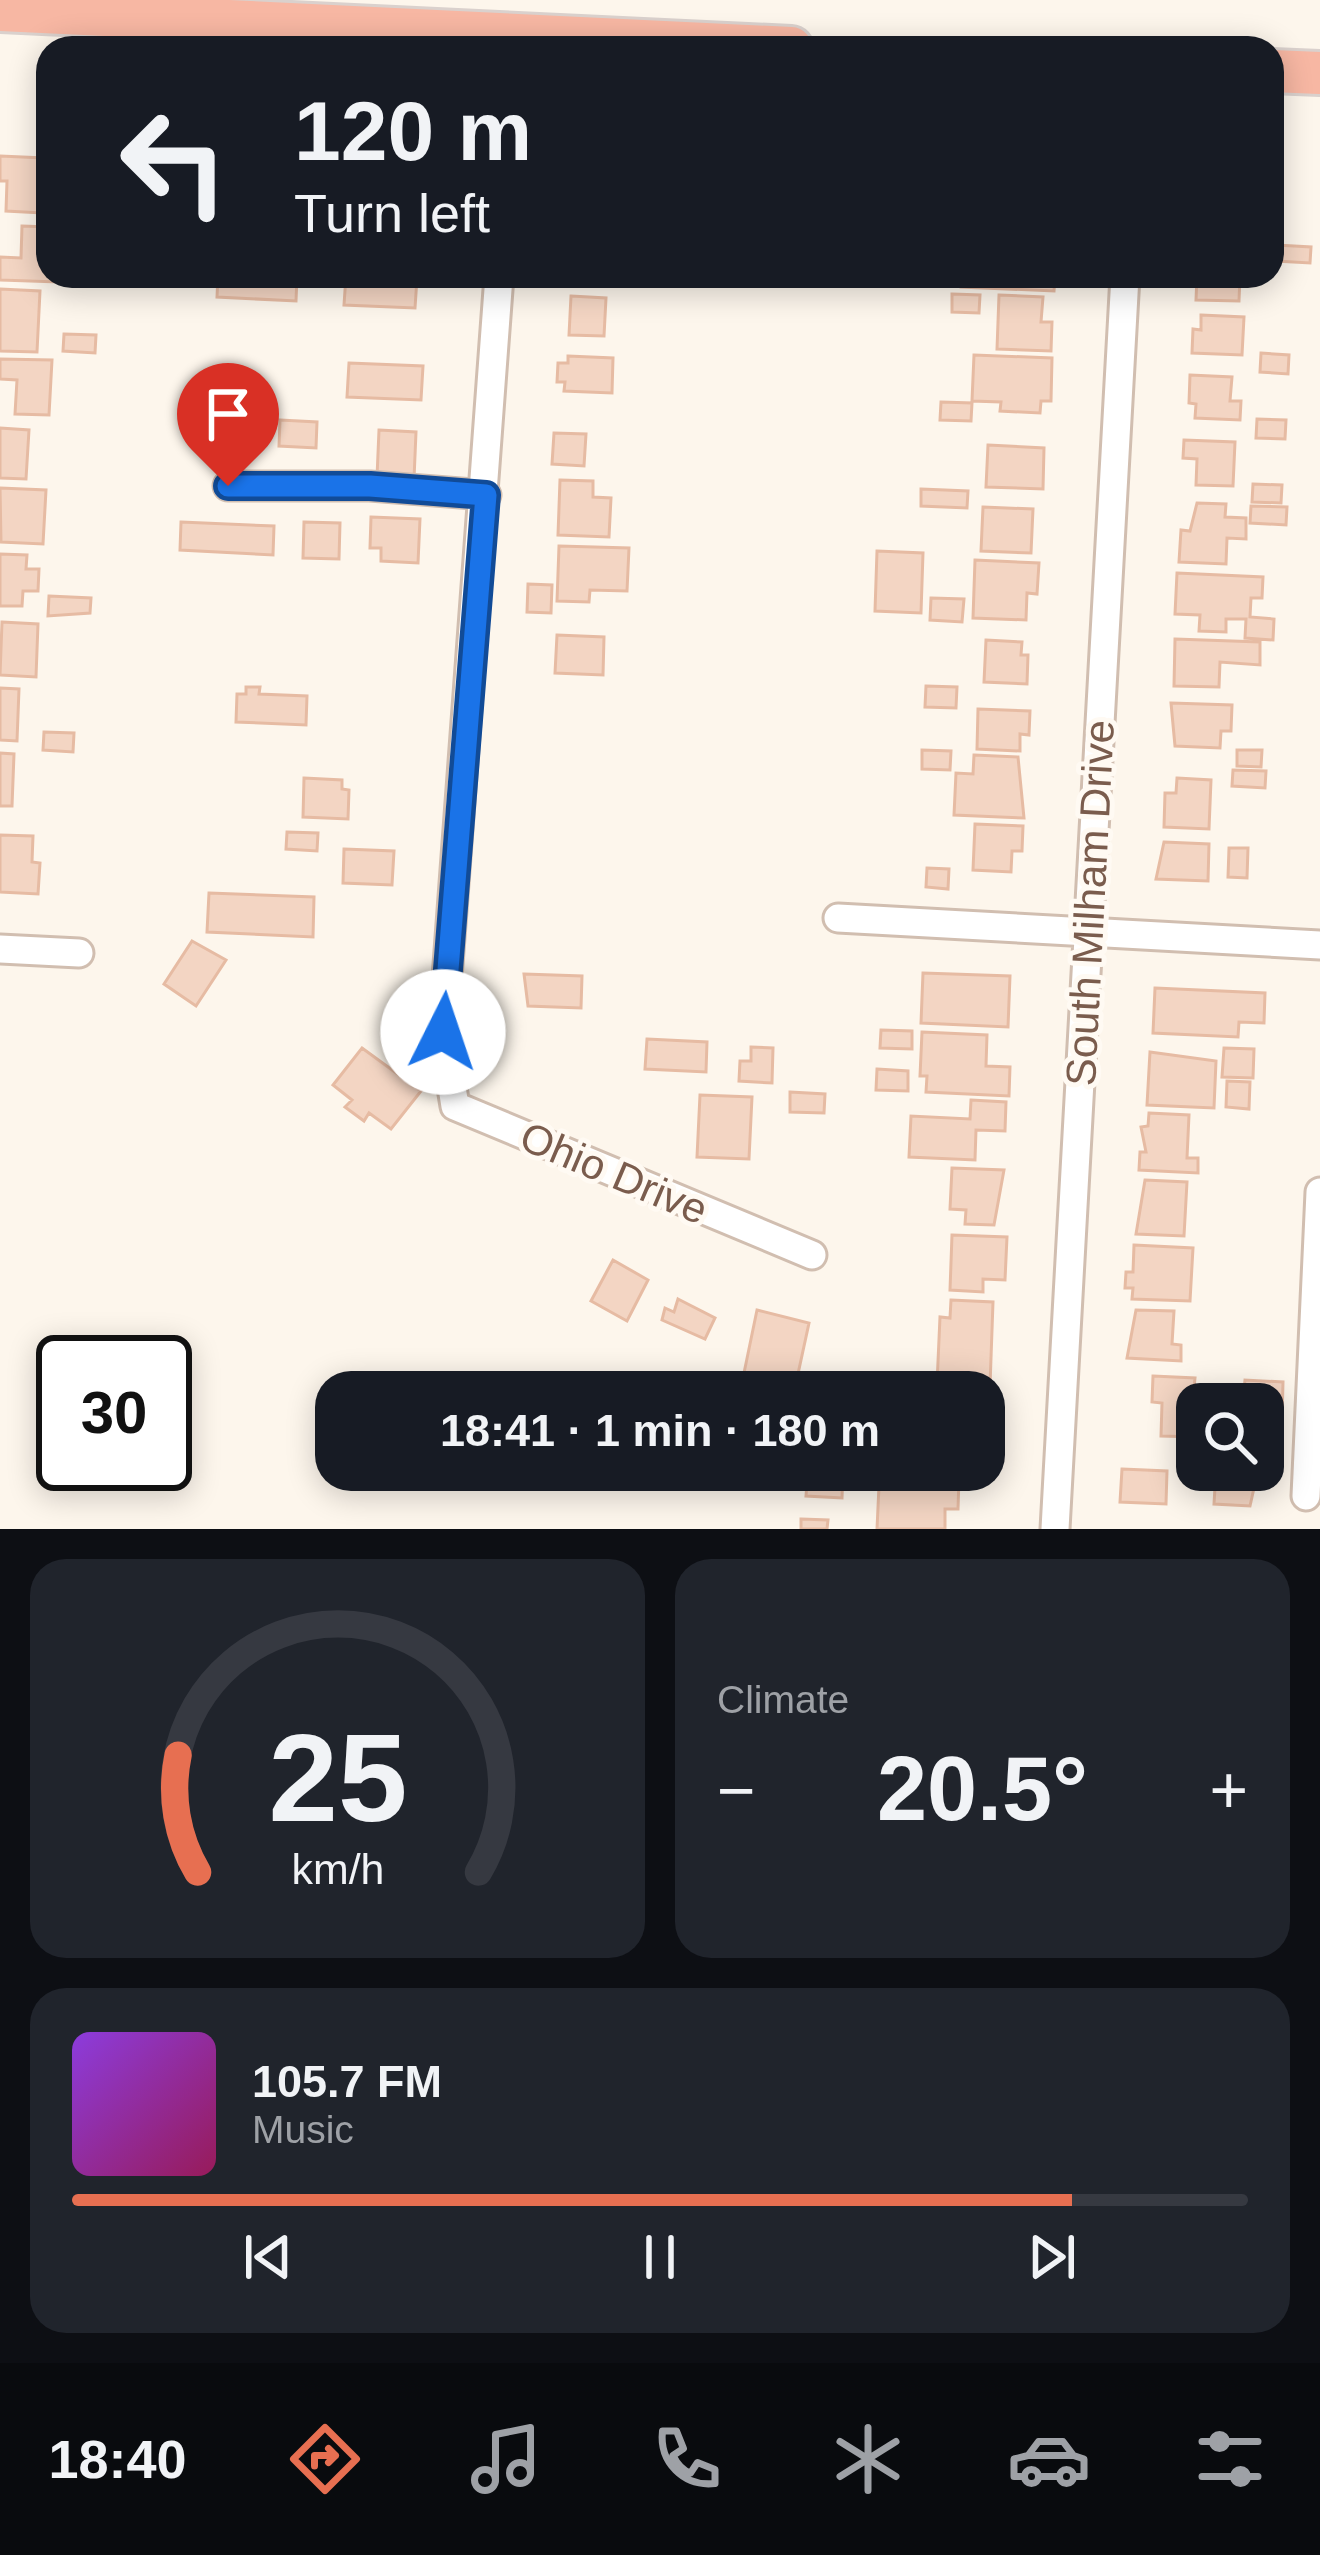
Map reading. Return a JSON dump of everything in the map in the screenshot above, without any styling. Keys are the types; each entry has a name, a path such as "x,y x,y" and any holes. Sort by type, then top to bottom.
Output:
{"highway":[{"path":"0,10 541,36"},
{"path":"1284,72 1320,74"}],"street":[{"name":"Ohio Drive","path":"498,288 443,1032 455,1106 812,1255"},
{"name":"South Milham Drive","path":"1055,1529 1124,288"},
{"path":"228,486 370,486 486,495"},
{"path":"838,917 1320,945"},
{"path":"0,949 79,953"},
{"path":"1306,1496 1320,1192"}],"building":[{"path":"0,156 36,158 36,213 6,211 7,181 0,181"},
{"path":"22,226 36,227 36,281 0,280 0,257 21,258"},
{"path":"1284,245 1311,247 1310,263 1284,261"},
{"path":"217,288 297,288 296,301 217,297"},
{"path":"345,288 416,288 415,308 344,305"},
{"path":"984,288 1054,288 1054,291"},
{"path":"1196,288 1240,288 1239,301 1196,300"},
{"path":"0,289 40,291 37,352 0,351"},
{"path":"952,294 980,295 979,313 952,312"},
{"path":"999,295 1043,297 1041,322 1052,322 1051,351 997,349"},
{"path":"571,296 606,298 604,336 569,335"},
{"path":"1201,315 1244,317 1242,355 1192,353 1193,329 1201,330"},
{"path":"64,334 96,335 95,353 63,351"},
{"path":"1261,353 1289,355 1288,374 1260,372"},
{"path":"974,355 1052,358 1051,401 1041,401 1040,413 1000,411 1001,402 972,401"},
{"path":"568,356 613,358 612,393 564,391 565,382 557,382 558,363 568,363"},
{"path":"0,359 52,360 49,415 15,414 17,380 0,379"},
{"path":"349,363 423,366 421,400 347,397"},
{"path":"1190,375 1232,377 1230,401 1241,401 1240,420 1195,418 1196,404 1189,403"},
{"path":"941,402 972,403 971,421 940,420"},
{"path":"209,418 245,419 244,446 208,444"},
{"path":"1257,419 1286,420 1285,439 1256,438"},
{"path":"280,420 317,422 316,448 279,446"},
{"path":"0,428 29,430 26,479 0,478"},
{"path":"379,430 416,432 414,479 377,477"},
{"path":"554,433 586,434 584,466 552,464"},
{"path":"1184,440 1235,442 1233,486 1196,485 1197,459 1183,458"},
{"path":"988,445 1044,448 1043,489 986,487"},
{"path":"560,480 593,481 593,497 611,498 609,537 558,535"},
{"path":"1253,484 1282,485 1281,503 1252,502"},
{"path":"0,488 46,490 43,544 1,542"},
{"path":"921,489 968,491 967,508 921,506"},
{"path":"1197,503 1226,504 1225,517 1246,518 1246,539 1227,538 1226,564 1179,562 1181,530 1190,531"},
{"path":"1251,506 1287,507 1286,525 1250,523"},
{"path":"983,507 1033,509 1031,553 981,551"},
{"path":"371,517 420,519 418,563 381,561 381,548 370,548"},
{"path":"181,522 274,526 273,555 180,550"},
{"path":"304,522 340,523 339,559 303,558"},
{"path":"559,546 629,548 627,591 590,590 589,602 557,601"},
{"path":"877,551 923,553 921,613 875,611"},
{"path":"0,554 27,555 26,569 39,569 38,591 23,591 22,606 0,606"},
{"path":"975,560 1039,563 1037,594 1027,593 1026,620 973,618"},
{"path":"1177,573 1263,577 1262,598 1251,598 1250,617 1274,619 1273,640 1245,638 1246,619 1226,619 1226,632 1199,631 1200,615 1175,614"},
{"path":"528,584 552,585 551,613 527,612"},
{"path":"49,596 91,598 90,613 48,616"},
{"path":"931,598 964,599 962,622 930,620"},
{"path":"2,622 38,624 36,677 0,675"},
{"path":"557,635 604,637 603,675 555,673"},
{"path":"1175,639 1260,642 1260,665 1220,662 1219,687 1174,686"},
{"path":"986,640 1022,642 1021,655 1028,655 1027,684 984,682"},
{"path":"926,686 957,687 956,708 925,707"},
{"path":"246,687 260,687 259,694 307,696 306,725 236,722 237,694 246,694"},
{"path":"0,688 19,689 17,741 0,740"},
{"path":"1171,703 1232,705 1231,731 1221,731 1220,748 1175,746"},
{"path":"978,709 1030,711 1029,735 1020,734 1020,751 977,749"},
{"path":"44,732 74,733 73,752 43,750"},
{"path":"922,750 951,751 950,770 922,769"},
{"path":"1237,750 1262,750 1261,767 1237,766"},
{"path":"0,753 14,754 12,806 0,806"},
{"path":"974,755 1018,757 1024,818 954,815 956,773 973,774"},
{"path":"1233,770 1266,771 1265,788 1232,786"},
{"path":"304,778 342,780 342,789 349,790 348,819 303,817"},
{"path":"1177,778 1211,780 1209,829 1164,827 1165,793 1176,793"},
{"path":"975,824 1023,826 1022,851 1012,851 1011,872 973,870"},
{"path":"287,832 318,833 317,851 286,849"},
{"path":"0,835 33,836 32,862 40,863 38,894 0,892"},
{"path":"1164,842 1209,844 1208,881 1156,879"},
{"path":"1229,848 1248,848 1247,878 1228,877"},
{"path":"344,849 394,851 392,885 343,883"},
{"path":"927,868 949,869 948,889 926,887"},
{"path":"209,893 314,897 313,937 207,932"},
{"path":"192,941 226,960 196,1006 164,984"},
{"path":"923,973 1010,976 1008,1027 921,1023"},
{"path":"524,974 582,976 581,1008 528,1006"},
{"path":"1155,988 1265,993 1264,1023 1239,1022 1238,1037 1153,1033"},
{"path":"881,1030 912,1031 912,1049 880,1048"},
{"path":"922,1032 987,1035 986,1066 1010,1067 1009,1096 926,1092 927,1076 920,1076"},
{"path":"647,1039 707,1042 706,1072 645,1069"},
{"path":"751,1047 773,1048 772,1083 739,1081 740,1061 751,1061"},
{"path":"362,1048 421,1091 391,1129 369,1113 364,1121 345,1107 352,1100 333,1085"},
{"path":"1224,1048 1254,1049 1253,1078 1222,1077"},
{"path":"1150,1052 1216,1061 1214,1108 1147,1105"},
{"path":"877,1069 908,1071 908,1091 876,1090"},
{"path":"1227,1081 1250,1082 1249,1109 1226,1107"},
{"path":"790,1092 825,1094 824,1113 790,1112"},
{"path":"700,1095 752,1097 749,1159 697,1157"},
{"path":"971,1100 1006,1102 1005,1131 976,1130 975,1160 909,1157 911,1116 970,1119"},
{"path":"1149,1113 1189,1115 1187,1158 1198,1158 1198,1173 1139,1170 1140,1152 1146,1152 1141,1127 1148,1126"},
{"path":"952,1168 1004,1170 994,1225 965,1224 966,1210 950,1209"},
{"path":"1145,1180 1187,1182 1184,1236 1136,1234"},
{"path":"952,1235 1007,1237 1005,1280 983,1279 983,1292 950,1290"},
{"path":"1134,1245 1193,1248 1190,1301 1132,1299 1133,1288 1125,1288 1126,1272 1133,1272"},
{"path":"613,1260 648,1280 627,1321 591,1301"},
{"path":"678,1299 715,1318 705,1339 662,1320 665,1308 674,1312"},
{"path":"951,1300 993,1302 991,1371 938,1371 940,1317 950,1318"},
{"path":"757,1310 809,1323 799,1371 744,1371"},
{"path":"1136,1310 1174,1311 1172,1344 1181,1345 1181,1361 1127,1358"},
{"path":"1153,1376 1195,1378 1194,1383 1176,1383 1176,1436 1161,1436 1162,1403 1152,1402"},
{"path":"1122,1469 1167,1471 1166,1504 1120,1502"},
{"path":"806,1491 842,1491 842,1498 806,1496"},
{"path":"879,1491 959,1491 958,1509 945,1509 945,1529 877,1529"},
{"path":"1215,1491 1253,1491 1250,1506 1214,1504"},
{"path":"801,1519 828,1520 827,1529 801,1529"}],"route":[{"path":"228,486 370,486 486,495 443,1032"}]}
